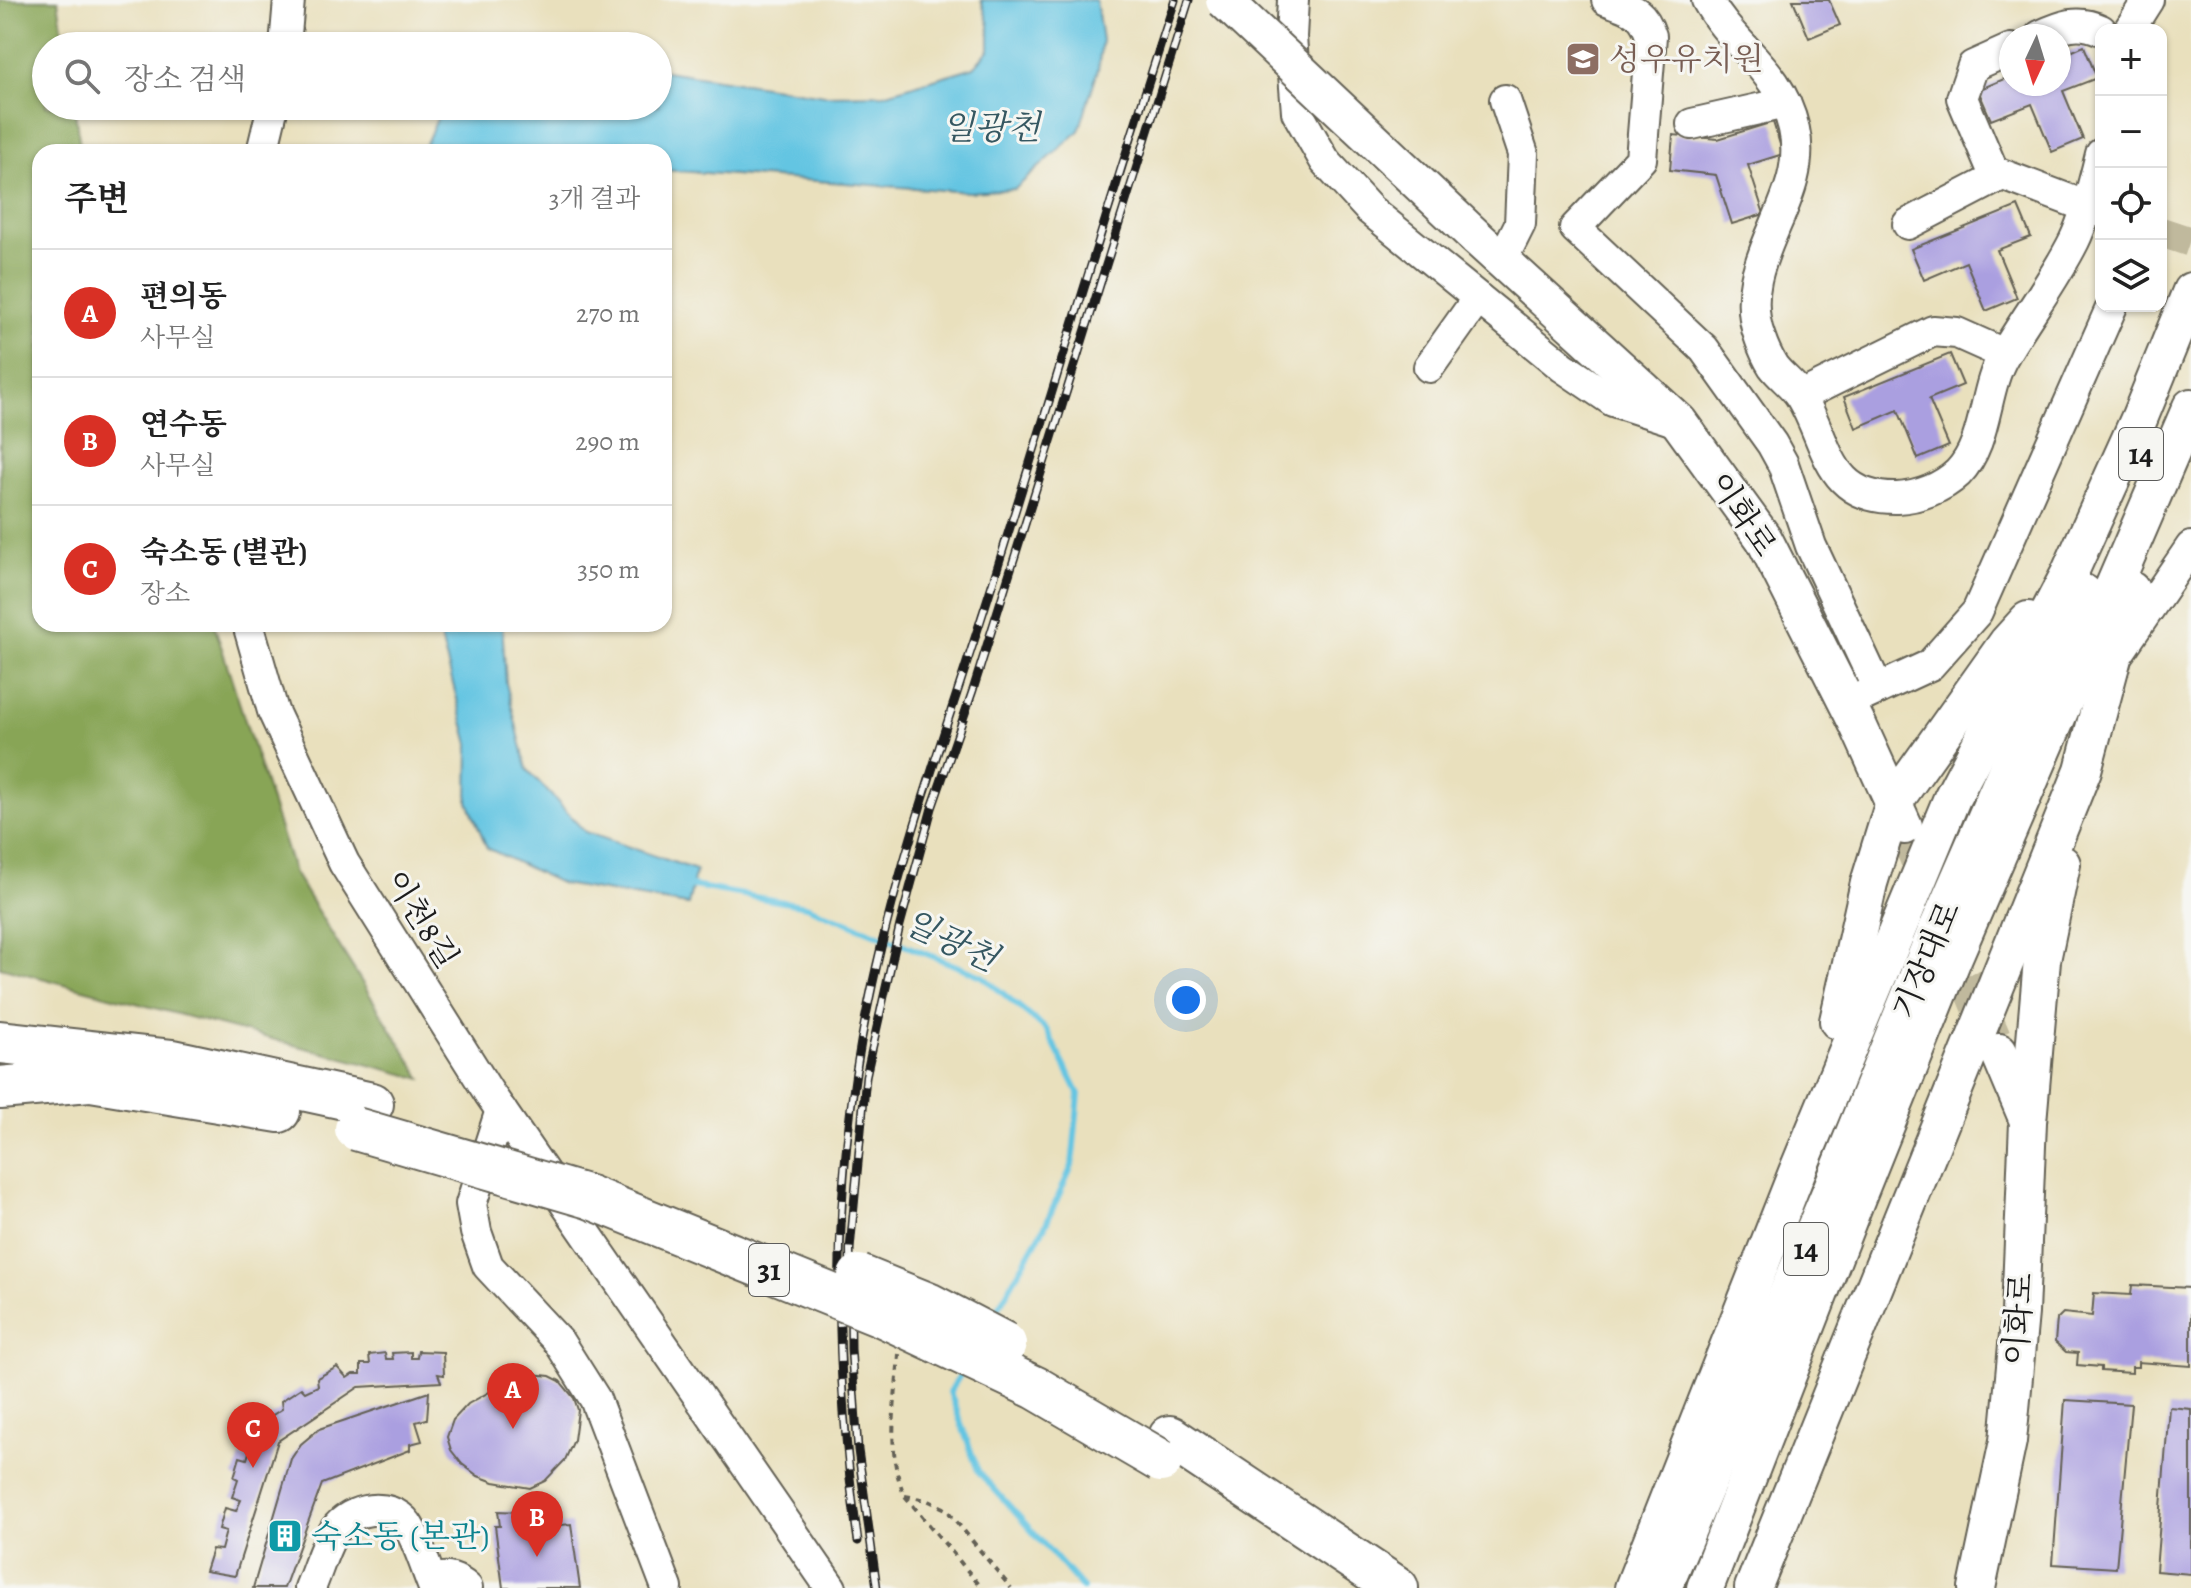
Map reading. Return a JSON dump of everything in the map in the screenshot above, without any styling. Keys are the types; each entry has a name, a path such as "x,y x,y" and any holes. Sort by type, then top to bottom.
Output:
{"highway":[{"name":"31","path":"0,1042 173,1061 364,1117"},
{"name":"31","path":"0,1068 275,1110 364,1117 418,1117 759,1236 928,1304 1052,1367 1359,1588"},
{"path":"0,1088 89,1080"},
{"name":"31","path":"1165,1449 1397,1588"}],"main road":[{"name":"이화로","path":"1224,0 1376,145 1679,422 1764,539 1863,696 1899,814"},
{"path":"1640,1584 1797,1172 1952,798 2069,574 2139,419 2191,291"},
{"name":"기장대로","path":"1705,1588 1856,1200 1944,948 2191,332"},
{"name":"기장대로","path":"1640,1584 1831,1190 2191,407"},
{"path":"2028,1122 2042,960 2083,770 2132,588 2191,457"},
{"path":"1797,1172 1848,982 1869,883 1899,814 2007,643 2069,574"},
{"path":"1753,1588 2083,770"},
{"name":"이화로","path":"1977,1588 2008,1441 2020,1313 2028,1122 1999,1052"}],"street":[{"path":"286,32 289,0"},
{"path":"1293,0 1291,37 1297,112 1325,161 1370,210 1563,367 1613,401 1679,422"},
{"path":"1607,0 1646,19 1651,36 1641,159 1575,228 1704,349 1772,444 1783,464 1863,696 1930,665 1977,612 2109,312"},
{"path":"1707,0 1715,16 1775,81 1794,128 1798,157 1792,187 1756,274 1753,307 1759,337 1773,366 1801,396 1831,464 1850,485 1878,498 1908,497 1935,489 1959,472 1974,448 2004,354 2093,209 2099,168"},
{"path":"2133,24 2148,0"},
{"path":"2071,24 2095,27"},
{"path":"1999,54 1973,66 1962,98 1993,171 2093,209"},
{"path":"1489,249 1520,224 1523,154 1505,100"},
{"path":"1692,124 1785,103"},
{"path":"264,144 270,120"},
{"path":"1908,224 2002,175"},
{"path":"1429,367 1478,298"},
{"path":"1801,396 1933,331 1957,333 2004,354"},
{"path":"2115,659 2191,547"},
{"name":"이천8길","path":"250,632 273,711 344,863 501,1110 831,1588"},
{"path":"501,1110 471,1204 484,1255 488,1266 559,1342 595,1399 667,1588"},
{"path":"310,1588 336,1528 356,1514 374,1509 387,1510 406,1522 434,1588"},
{"path":"434,1588 436,1581 442,1577 467,1588"}],"path":[{"path":"899,1352 893,1448 901,1486 905,1496 982,1588"},
{"path":"905,1496 927,1500 946,1509 1011,1588"}],"green space":[{"path":"0,0 58,0 63,32 32,32 32,120 76,120 80,144 32,144 32,632 217,632 294,873 422,1079 0,967"}],"water":[{"name":"일광천","path":"981,0 1096,0 1102,40 1098,69 1079,131 1015,189 969,192 672,171 672,144 426,144 437,120 672,120 672,72 824,95 884,94 974,67 989,50 989,25"},
{"path":"439,632 503,632 506,683 527,769 585,832 696,870 688,905 562,884 487,848 468,802 469,744"}],"building":[{"path":"1793,0 1829,0 1840,25 1809,38"},
{"path":"2084,46 2095,79 2071,88 2071,52"},
{"path":"1999,81 1999,96 2065,96 2083,139 2052,152 2032,104 1991,120 1978,90"},
{"path":"1773,122 1783,154 1748,165 1764,214 1732,224 1716,175 1670,170 1673,135 1718,139"},
{"path":"2018,206 2031,237 1997,250 2017,298 1986,311 1966,262 1924,280 1911,249"},
{"path":"1950,354 1963,385 1929,399 1949,446 1918,459 1898,410 1856,428 1844,397"},
{"path":"2132,1285 2191,1288 2191,1366 2138,1362 2138,1367 2132,1367 2132,1373 2101,1371 2101,1367 2077,1365 2078,1353 2066,1352 2055,1342 2057,1319 2063,1313 2092,1316 2094,1293 2131,1295"},
{"path":"418,1351 443,1352 444,1375 438,1374 441,1382 359,1387 278,1441 235,1576 205,1571 212,1549 221,1550 226,1531 219,1529 225,1508 236,1511 241,1500 232,1497 240,1457 247,1459 253,1440 265,1442 265,1434 271,1427 268,1418 282,1409 281,1401 301,1388 305,1392 318,1386 317,1378 337,1367 347,1378 361,1374 361,1364 370,1364 369,1355 385,1353 386,1359 393,1359 392,1353 411,1352 411,1358 417,1358"},
{"path":"531,1374 550,1376 560,1381 574,1398 578,1410 574,1440 565,1460 545,1481 530,1488 478,1476 462,1464 451,1450 447,1437 453,1420 468,1404 516,1377"},
{"name":"숙소동 (본관)","path":"429,1392 427,1419 416,1422 422,1441 410,1444 410,1450 322,1484 284,1588 253,1588 291,1459 301,1444 319,1429"},
{"path":"2065,1400 2131,1404 2116,1568 2053,1564"},
{"path":"2169,1407 2191,1409 2191,1574 2156,1571"},
{"path":"498,1511 540,1513 541,1527 571,1524 580,1588 503,1588 495,1526 500,1526"}],"waterway":[{"name":"일광천","path":"687,885 806,906 982,976 1046,1029 1079,1094 1072,1166 1044,1228 991,1320"},
{"name":"일광천","path":"964,1368 950,1392 978,1471 1083,1588"}],"tunnel":[{"path":"2167,234 2191,242"},
{"path":"1904,826 1993,1038"}],"railway":[{"path":"858,1541 843,1405 840,1270 848,1135 869,1001 895,892 927,785 1175,0"},
{"path":"877,1588 858,1450 851,1349 850,1249 866,1076 900,925 932,808 973,690 1189,0"}],"place":[{"name":"성우유치원","path":"1583,59"},
{"name":"편의동","path":"513,1429"},
{"name":"숙소동 (별관)","path":"253,1468"},
{"name":"숙소동 (본관)","path":"285,1536"},
{"name":"연수동","path":"537,1557"}]}
